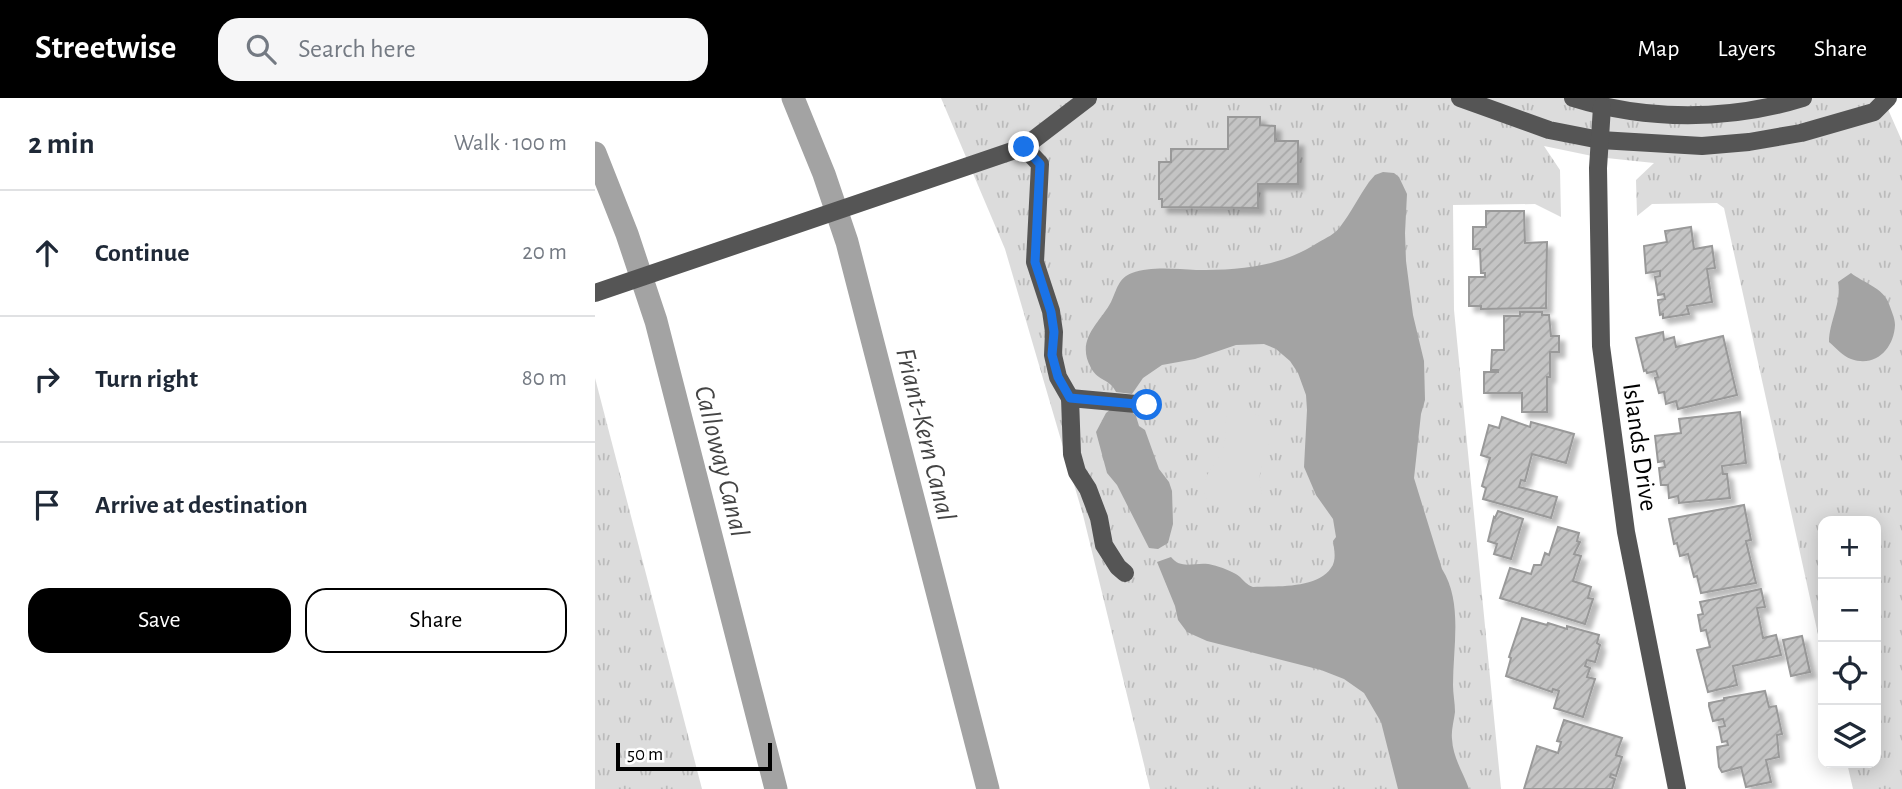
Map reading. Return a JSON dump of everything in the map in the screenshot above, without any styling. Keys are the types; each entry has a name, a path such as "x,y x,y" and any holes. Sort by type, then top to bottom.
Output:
{"street":[{"path":"595,293 1024,147 1088,98"},
{"path":"1461,98 1549,130 1600,140 1702,146 1801,134 1874,112 1888,98"},
{"path":"1573,98 1602,107 1649,114 1695,115 1738,112 1803,98"},
{"name":"Islands Drive","path":"1602,107 1601,346 1626,532 1677,789"},
{"path":"1024,147 1040,164 1035,262 1051,312 1054,332 1052,355 1058,377 1070,398 1072,454 1077,472 1088,489 1099,518 1104,545 1118,568 1125,573"},
{"path":"1070,398 1147,405"}],"green space":[{"path":"941,98 1883,98 1902,141 1902,789 1853,789 1848,768 1881,768 1881,516 1818,516 1818,634 1724,208 1717,203 1652,204 1637,216 1636,180 1654,163 1597,157 1544,146 1560,170 1561,217 1535,204 1453,205 1454,310 1501,789 1150,789 1083,515 1005,249"},
{"path":"595,378 702,789 595,789"},
{"path":"1231,409 1258,415 1270,430 1260,474 1261,498 1257,504 1248,508 1215,505 1209,502 1205,494 1205,480 1222,451 1225,421"}],"shaded area":[{"path":"1383,172 1394,173 1399,177 1407,194 1406,261 1413,315 1424,361 1425,400 1414,478 1453,596 1455,712 1452,739 1456,759 1469,789 1398,789 1381,722 1364,693 1344,679 1321,670 1207,641 1187,632 1178,620 1157,562 1171,557 1179,563 1220,567 1238,575 1253,587 1306,583 1325,575 1333,565 1333,541 1336,537 1333,519 1316,495 1304,467 1306,395 1298,373 1290,361 1276,349 1264,344 1236,345 1195,359 1162,365 1143,378 1132,394 1116,392 1094,372 1087,358 1087,340 1127,275 1155,269 1244,268 1290,257 1336,232 1369,182 1375,175"},
{"path":"1851,273 1883,294 1895,325 1887,348 1882,354 1868,361 1848,358 1829,342 1838,297 1838,282"},
{"path":"1111,409 1131,411 1136,416 1139,426 1145,430 1159,469 1169,482 1172,491 1173,524 1168,543 1158,549 1149,548 1117,485 1107,473 1096,432"}],"building":[{"path":"1228,117 1260,117 1260,125 1275,126 1275,141 1298,141 1298,184 1258,184 1258,208 1162,207 1162,199 1159,199 1159,162 1171,162 1171,149 1228,149"},
{"path":"1486,211 1524,211 1525,243 1547,242 1546,308 1481,309 1481,306 1469,306 1469,277 1485,277 1485,273 1481,273 1480,249 1473,249 1473,227 1486,227"},
{"path":"1691,227 1694,249 1712,246 1715,268 1707,269 1712,302 1687,306 1689,314 1663,318 1658,300 1665,299 1664,294 1658,295 1655,277 1660,276 1660,271 1646,273 1644,246 1667,242 1665,231"},
{"path":"1520,312 1542,312 1542,315 1549,315 1551,336 1559,336 1559,352 1550,352 1547,412 1522,412 1522,393 1484,393 1484,372 1498,372 1491,370 1492,350 1504,350 1504,316 1520,316"},
{"path":"1663,332 1664,340 1674,337 1676,347 1723,336 1737,395 1678,409 1676,401 1666,404 1664,392 1659,393 1656,371 1644,371 1636,338"},
{"path":"1740,412 1746,463 1722,466 1723,474 1727,474 1730,498 1679,503 1678,496 1669,498 1668,485 1661,485 1659,468 1665,467 1664,461 1658,462 1655,436 1681,433 1679,419"},
{"path":"1502,417 1530,427 1531,422 1574,434 1566,463 1532,454 1525,481 1521,480 1519,487 1557,497 1551,518 1483,499 1486,488 1482,486 1490,458 1481,455 1489,425 1499,428"},
{"path":"1744,505 1751,540 1746,541 1756,583 1701,593 1688,554 1680,556 1677,543 1674,544 1669,519"},
{"path":"1498,511 1523,519 1511,559 1494,554 1497,544 1488,541"},
{"path":"1558,527 1579,533 1577,541 1580,542 1574,554 1581,556 1573,581 1591,587 1588,598 1593,599 1585,624 1500,598 1510,568 1531,574 1534,565 1541,565 1545,553 1549,555"},
{"path":"1761,589 1765,607 1757,608 1763,638 1776,635 1781,655 1733,666 1737,685 1708,692 1697,650 1710,647 1706,630 1701,631 1698,615 1703,614 1700,602"},
{"path":"1522,618 1599,635 1597,643 1600,645 1595,662 1587,660 1585,666 1590,668 1587,677 1595,679 1583,717 1554,708 1559,691 1553,689 1552,692 1506,676 1511,658 1509,657"},
{"path":"1802,636 1810,672 1791,676 1783,640"},
{"path":"1765,691 1769,707 1776,706 1782,734 1777,735 1779,757 1766,760 1771,782 1746,787 1741,767 1722,772 1719,767 1717,747 1728,745 1727,741 1722,742 1719,727 1725,726 1723,719 1713,721 1709,703"},
{"path":"1564,720 1622,738 1616,755 1622,757 1616,776 1611,774 1610,777 1615,779 1612,789 1524,789 1537,746 1558,753 1561,742 1557,741"}],"waterway":[{"name":"Friant-Kern Canal","path":"793,98 824,174 847,242 988,789"},
{"name":"Calloway Canal","path":"595,153 627,234 656,321 776,789"}],"route":[{"path":"1024,147 1040,164 1035,262 1051,312 1054,332 1052,355 1058,377 1070,398 1147,405"}]}
